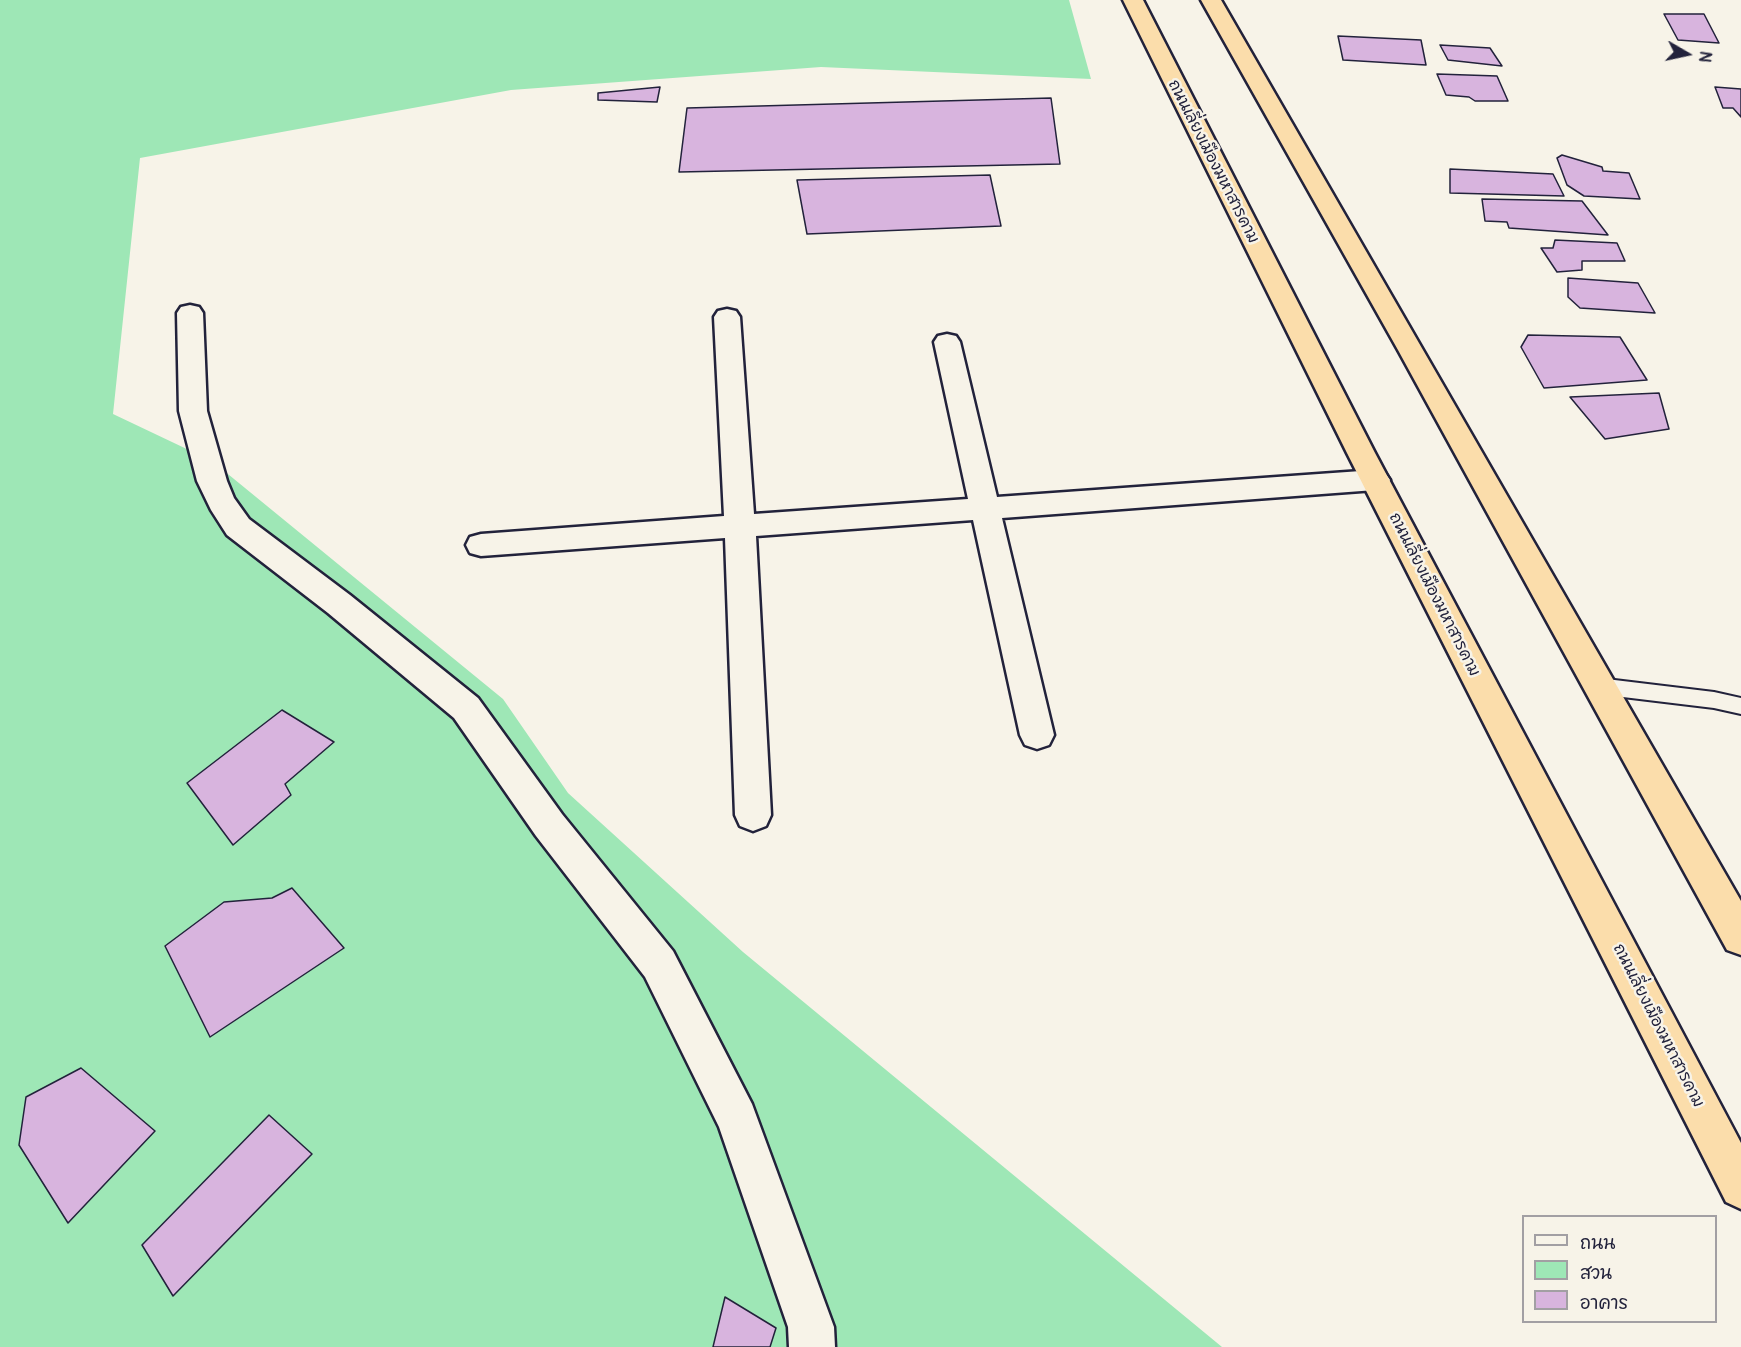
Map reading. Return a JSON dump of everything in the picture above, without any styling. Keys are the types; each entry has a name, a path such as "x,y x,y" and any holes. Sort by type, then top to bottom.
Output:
{"highway":[{"name":"ถนนเลี่ยงเมืองมหาสารคาม","path":"1133,0 1375,480 1741,1187"},
{"path":"1211,0 1348,236 1598,686 1741,937"}],"street":[{"path":"190,313 193,411 212,481 221,502 238,527 339,604 466,708 549,825 659,964 737,1119 811,1327 812,1347"},
{"path":"727,317 740,526 753,815"},
{"path":"946,342 1037,735"},
{"path":"481,545 1375,480"}],"lane":[{"path":"1598,686 1714,700 1741,706"}],"green space":[{"path":"0,0 1069,0 1091,79 821,67 511,90 140,158 113,414 212,461 503,699 568,793 743,952 1222,1347 0,1347"}],"building":[{"path":"1664,14 1704,14 1719,43 1678,40"},
{"path":"1338,36 1421,40 1426,65 1343,60"},
{"path":"1440,45 1490,48 1502,66 1448,60"},
{"path":"1437,74 1497,76 1508,101 1475,101 1469,97 1446,95"},
{"path":"660,87 657,102 598,100 598,93"},
{"path":"1715,87 1741,89 1741,117 1733,108 1723,108"},
{"path":"1051,98 1060,164 679,172 687,108"},
{"path":"1562,155 1602,167 1603,171 1629,173 1640,199 1584,196 1567,185 1557,158"},
{"path":"1450,169 1553,174 1564,196 1450,193"},
{"path":"990,175 1001,226 807,234 797,180"},
{"path":"1482,199 1582,201 1608,235 1509,228 1507,222 1485,221"},
{"path":"1555,240 1617,243 1625,261 1582,261 1582,270 1557,272 1541,248 1553,248"},
{"path":"1568,278 1638,283 1655,313 1580,308 1568,297"},
{"path":"1528,335 1620,337 1647,380 1544,388 1521,347"},
{"path":"1659,393 1669,429 1605,439 1570,397"},
{"path":"282,710 334,742 285,784 291,795 233,845 187,783"},
{"path":"292,888 344,948 210,1037 165,946 224,902 272,898"},
{"path":"81,1068 155,1131 68,1223 19,1145 26,1097"},
{"path":"269,1115 312,1154 173,1296 142,1245"},
{"path":"725,1297 776,1328 770,1347 713,1347"}]}
